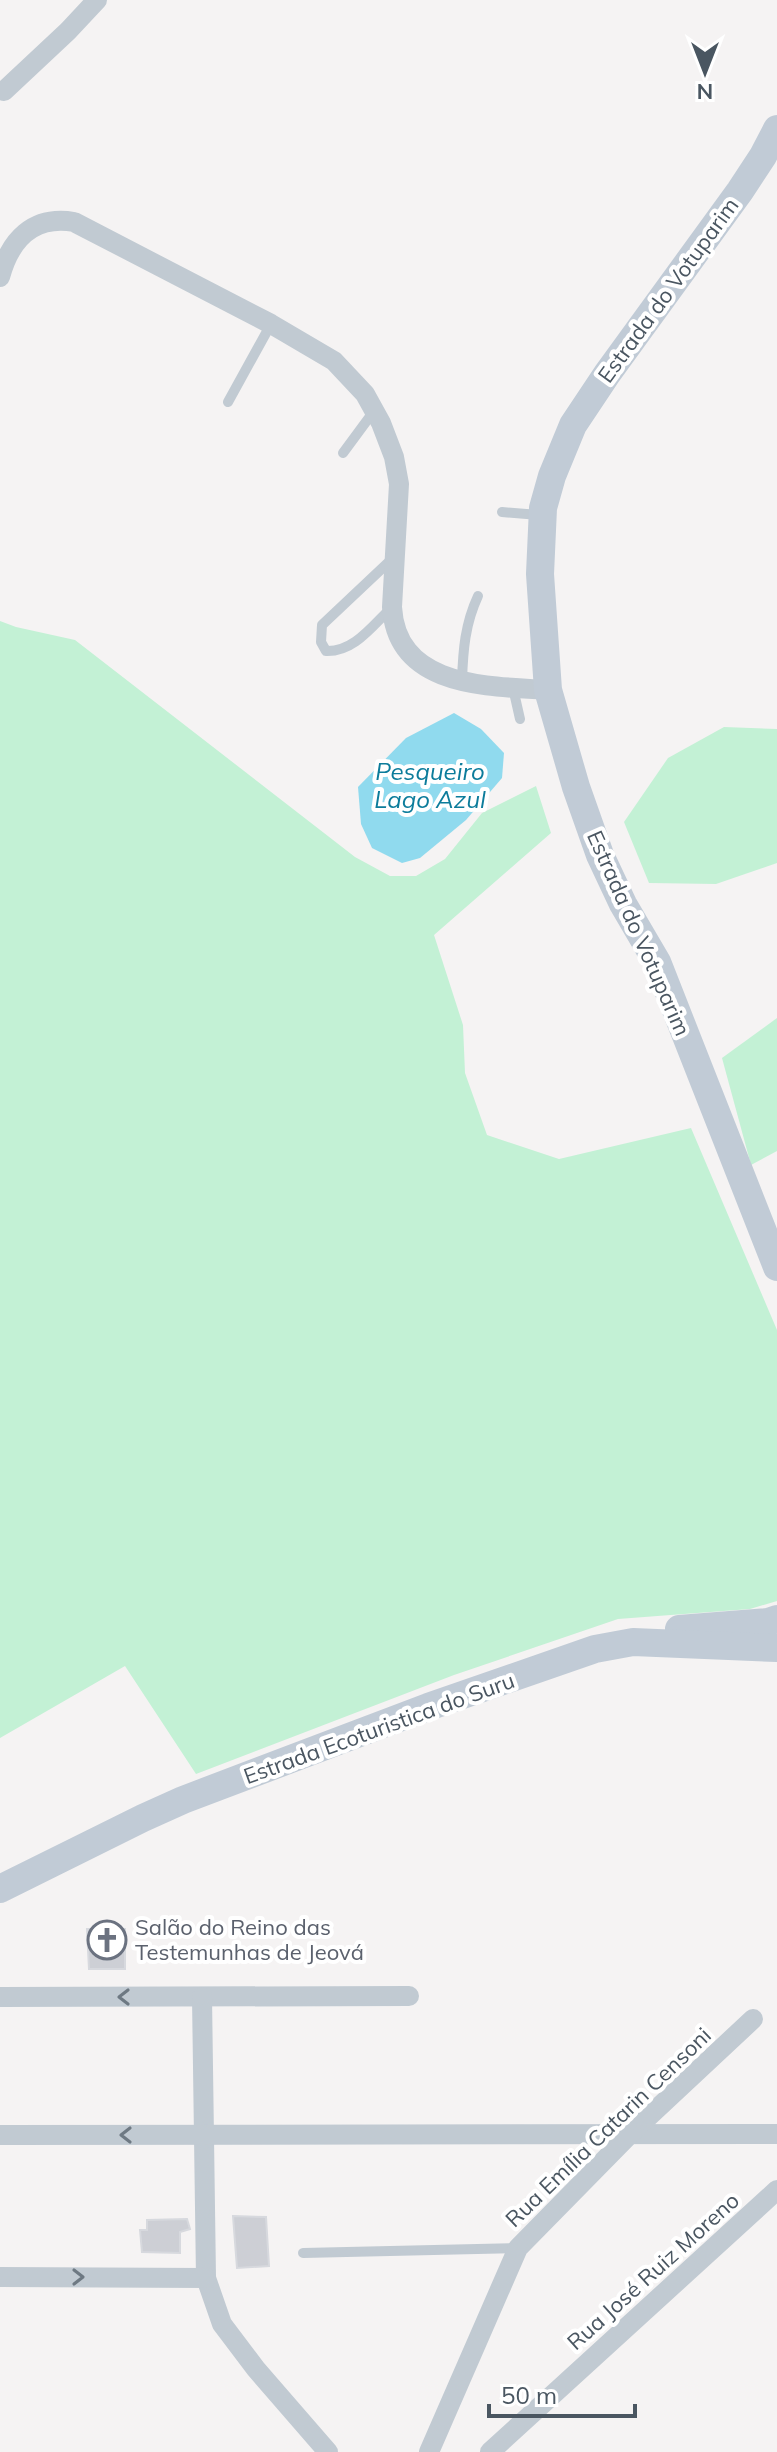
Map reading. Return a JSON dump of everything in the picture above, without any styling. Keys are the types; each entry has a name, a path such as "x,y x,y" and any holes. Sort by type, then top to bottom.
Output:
{"street":[{"path":"4,91 97,0"},
{"name":"Estrada do Votuparim","path":"777,129 740,191 573,425 552,476 543,515 540,574 548,690 576,787 600,855 623,904 657,962 777,1267"},
{"path":"0,277 5,259 17,239 37,225 58,219 74,222 271,324 334,361 365,394 394,457 399,484 392,607 393,624 400,643 431,671 452,680 548,690"},
{"path":"633,1642 679,1629 777,1619"},
{"name":"Estrada Ecoturistica do Suru","path":"0,1889 183,1800 428,1707 595,1649 633,1642 777,1648"},
{"path":"0,1997 409,1996"},
{"path":"202,1997 206,2278 222,2324 256,2369 328,2452"},
{"name":"Rua Emília Catarin Censoni","path":"429,2452 518,2248 630,2134 753,2019"},
{"path":"0,2135 777,2134"},
{"name":"Rua José Ruiz Moreno","path":"490,2452 777,2190"},
{"path":"0,2277 206,2278"}],"lane":[{"path":"228,402 271,324"},
{"path":"343,453 374,411"},
{"path":"502,512 543,515"},
{"path":"392,607 350,647 338,652 326,651 321,642 322,625 394,558"},
{"path":"462,681 464,636 478,596"},
{"path":"513,688 520,719"},
{"path":"303,2253 518,2248"}],"green space":[{"path":"0,621 75,640 355,857 390,876 416,876 445,859 482,813 536,786 551,833 434,935 463,1025 465,1073 487,1135 559,1159 691,1128 777,1330 777,1601 750,1609 618,1619 454,1675 196,1774 125,1666 0,1738"},
{"path":"724,727 777,729 777,863 716,884 649,883 624,822 668,758"},
{"path":"777,1018 777,1151 751,1165 722,1058"}],"water":[{"name":"Pesqueiro Lago Azul","path":"454,713 481,729 504,753 502,778 466,820 420,858 402,863 372,848 361,824 358,787 406,738"}],"building":[{"name":"Salão do Reino das Testemunhas de Jeová","path":"87,1929 125,1929 125,1969 89,1969"},
{"path":"233,2216 266,2217 269,2266 237,2268"},
{"path":"187,2219 190,2229 180,2232 180,2253 142,2252 140,2230 147,2230 147,2220"}],"place":[{"name":"Salão do Reino das Testemunhas de Jeová","path":"107,1940"}]}
